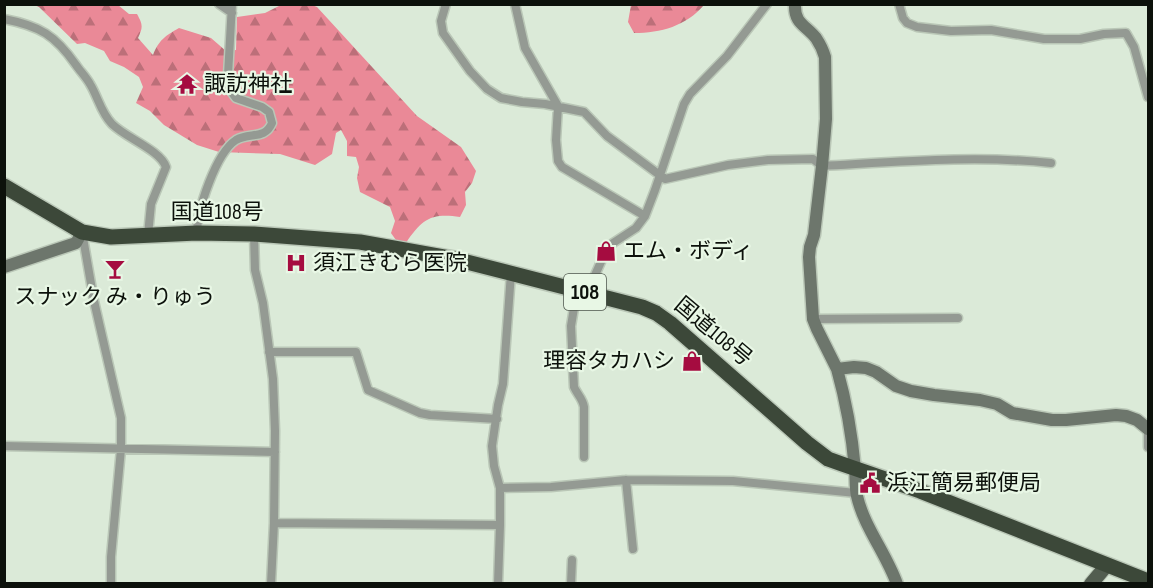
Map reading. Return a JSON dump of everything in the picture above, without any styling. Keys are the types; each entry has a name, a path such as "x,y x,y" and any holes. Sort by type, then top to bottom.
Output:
{"highway":[{"name":"国道108号","path":"4,186 82,232 111,237 197,233 254,234 360,242 454,259 642,306 670,323 828,459 920,491 1149,581"}],"main road":[{"path":"1091,584 1107,565"}],"street":[{"path":"197,233 202,200 226,150 243,137 264,133 272,123 269,112 262,107 236,98 230,90 228,75 232,9 219,4"},
{"path":"446,4 441,21 443,33 470,71 487,89 501,98 584,112 607,136 665,179 728,165 768,160 813,159 822,166 942,160 1051,163"},
{"path":"515,4 525,48 558,106 556,140 558,161 562,167 645,216"},
{"path":"584,457 584,407 574,387 571,326 582,292 604,255 614,243 636,228 645,216 684,104 690,94 727,56 767,4"},
{"path":"795,4 795,15 815,37 825,57 826,119 814,235 809,257 813,319 837,369 845,396 856,493 861,510 886,556 897,584"},
{"path":"899,4 903,18 907,23 917,27 951,31 991,30 1044,39 1080,39 1104,34 1126,33 1134,47 1149,97"},
{"path":"4,18 35,27 48,34 64,49 90,84 104,115 113,125 164,161 166,167 151,204 147,235"},
{"path":"4,267 76,243 82,232"},
{"path":"82,232 93,301 121,418 121,449 111,557 111,584"},
{"path":"254,234 255,270 263,303 273,379 275,452 271,584"},
{"path":"498,584 500,488 492,446 503,384 511,273"},
{"path":"813,319 958,318"},
{"path":"269,352 356,352 368,390 420,413 497,419"},
{"path":"837,369 866,368 896,386 911,391 980,400 997,404 1012,413 1052,420 1126,416 1137,420 1148,429 1149,447"},
{"path":"4,447 275,452"},
{"path":"500,488 551,487 626,480 733,481 856,493"},
{"path":"626,480 633,549"},
{"path":"274,523 500,525"},
{"path":"571,584 572,560"}],"green space":[{"path":"631,4 704,5 689,18 672,27 654,32 634,33 628,22"},
{"path":"34,5 118,5 129,14 137,14 142,26 138,38 153,55 163,39 179,28 211,38 226,51 236,50 237,17 265,13 281,5 317,7 417,116 461,147 476,171 472,183 465,192 466,205 460,217 442,216 428,219 417,228 406,243 398,243 391,233 395,221 390,207 360,192 357,178 359,167 356,157 347,156 347,141 341,130 336,133 332,154 315,165 280,154 219,152 197,145 164,125 150,111 136,103 143,87 139,77 110,61 104,51 85,43 77,44 39,7"}],"place":[{"name":"諏訪神社","path":"187,84"},
{"name":"エム・ボディ","path":"606,251"},
{"name":"須江きむら医院","path":"296,263"},
{"name":"スナック み・りゅう","path":"115,269"},
{"name":"理容タカハシ","path":"692,361"},
{"name":"浜江簡易郵便局","path":"870,483"}]}
